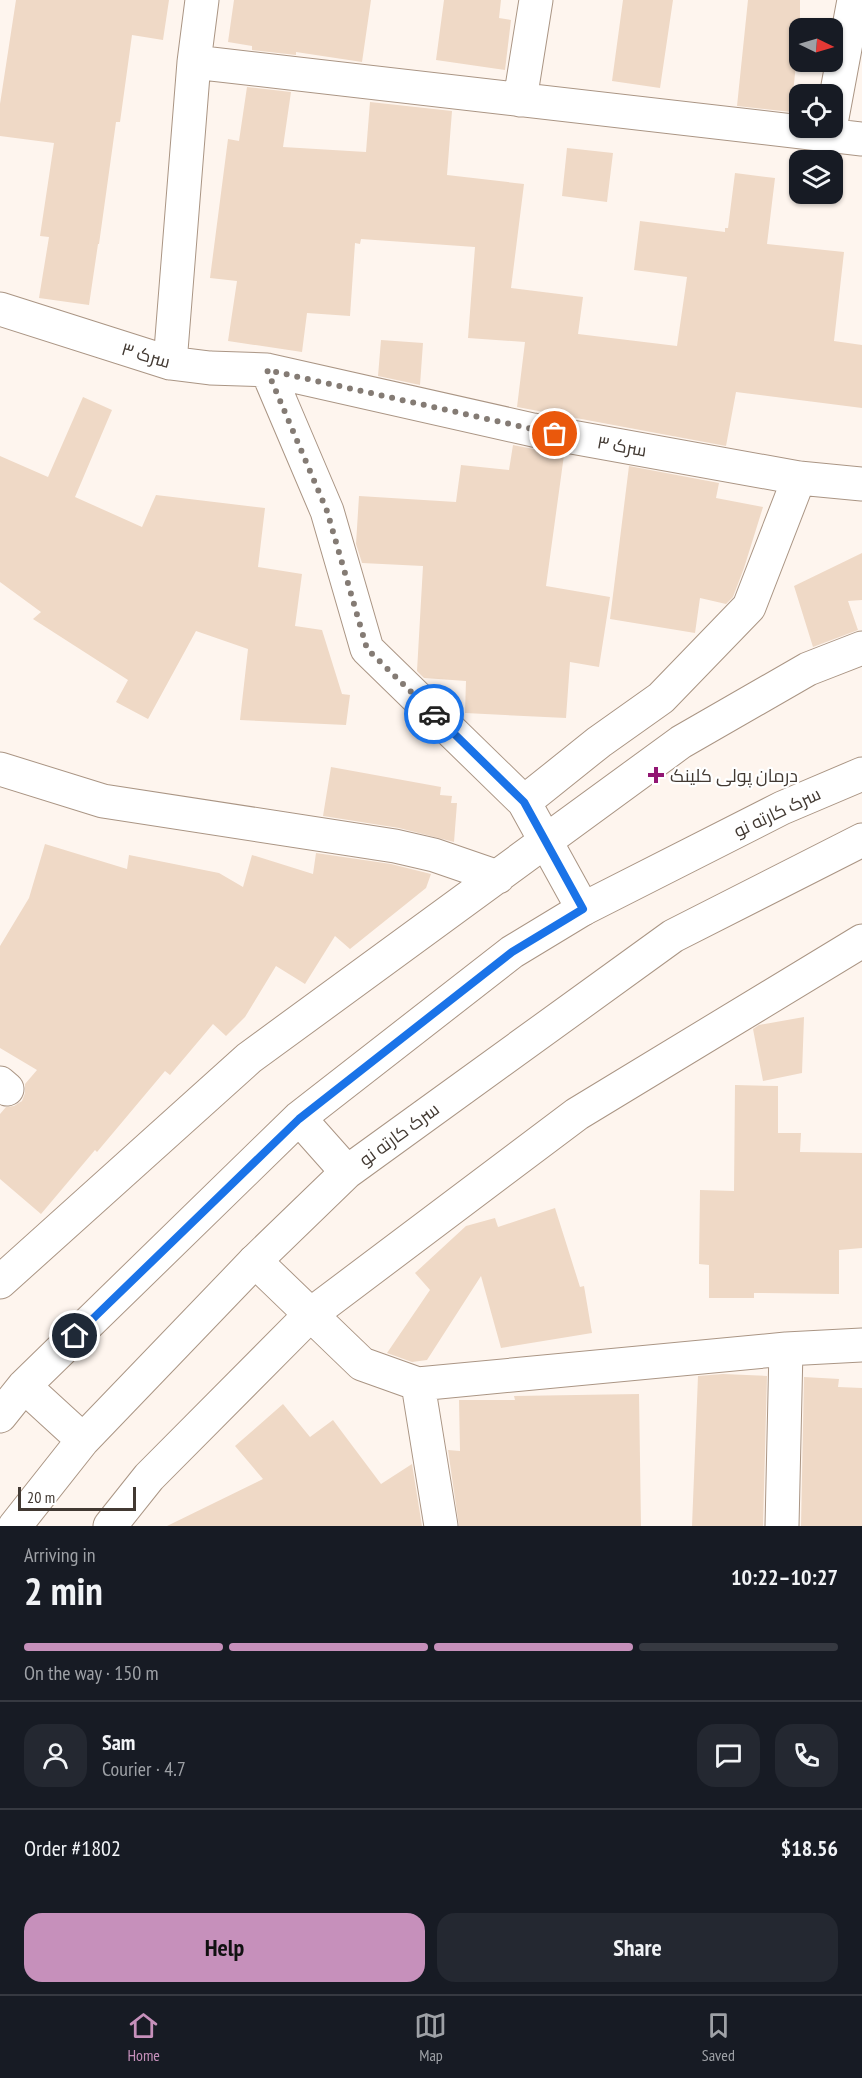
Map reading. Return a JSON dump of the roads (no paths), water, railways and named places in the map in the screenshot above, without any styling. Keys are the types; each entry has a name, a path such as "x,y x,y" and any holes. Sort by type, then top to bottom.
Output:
{"main road":[{"path":"170,363 194,62 202,0"},
{"path":"520,100 536,0"},
{"path":"839,84 854,0"},
{"path":"194,62 520,100 789,123"},
{"path":"843,132 862,139"},
{"name":"سرک ۳","path":"0,309 170,363 210,368 267,370 533,430 799,478 862,484"},
{"path":"267,370 327,511 367,649 524,802 583,909"},
{"path":"524,802 599,742 661,698 749,607 799,478"},
{"path":"0,1282 249,1058 681,742 808,669 862,648"},
{"path":"0,769 103,801 395,846 434,855 498,877"},
{"name":"سرک کارته نو","path":"0,1416 24,1386 299,1119 512,952 583,909 782,808 862,774"},
{"name":"سرک کارته نو","path":"15,1526 83,1440 255,1261 347,1172 673,936 862,840"},
{"path":"110,1526 149,1477 310,1315 577,1114 862,941"},
{"path":"299,1119 347,1172"},
{"path":"255,1261 362,1364 418,1384 786,1349 862,1345"},
{"path":"782,1526 786,1349"},
{"path":"418,1384 441,1526"},
{"path":"24,1386 83,1440"}],"place":[{"name":"درمان پولی کلینک","path":"656,775"}]}
